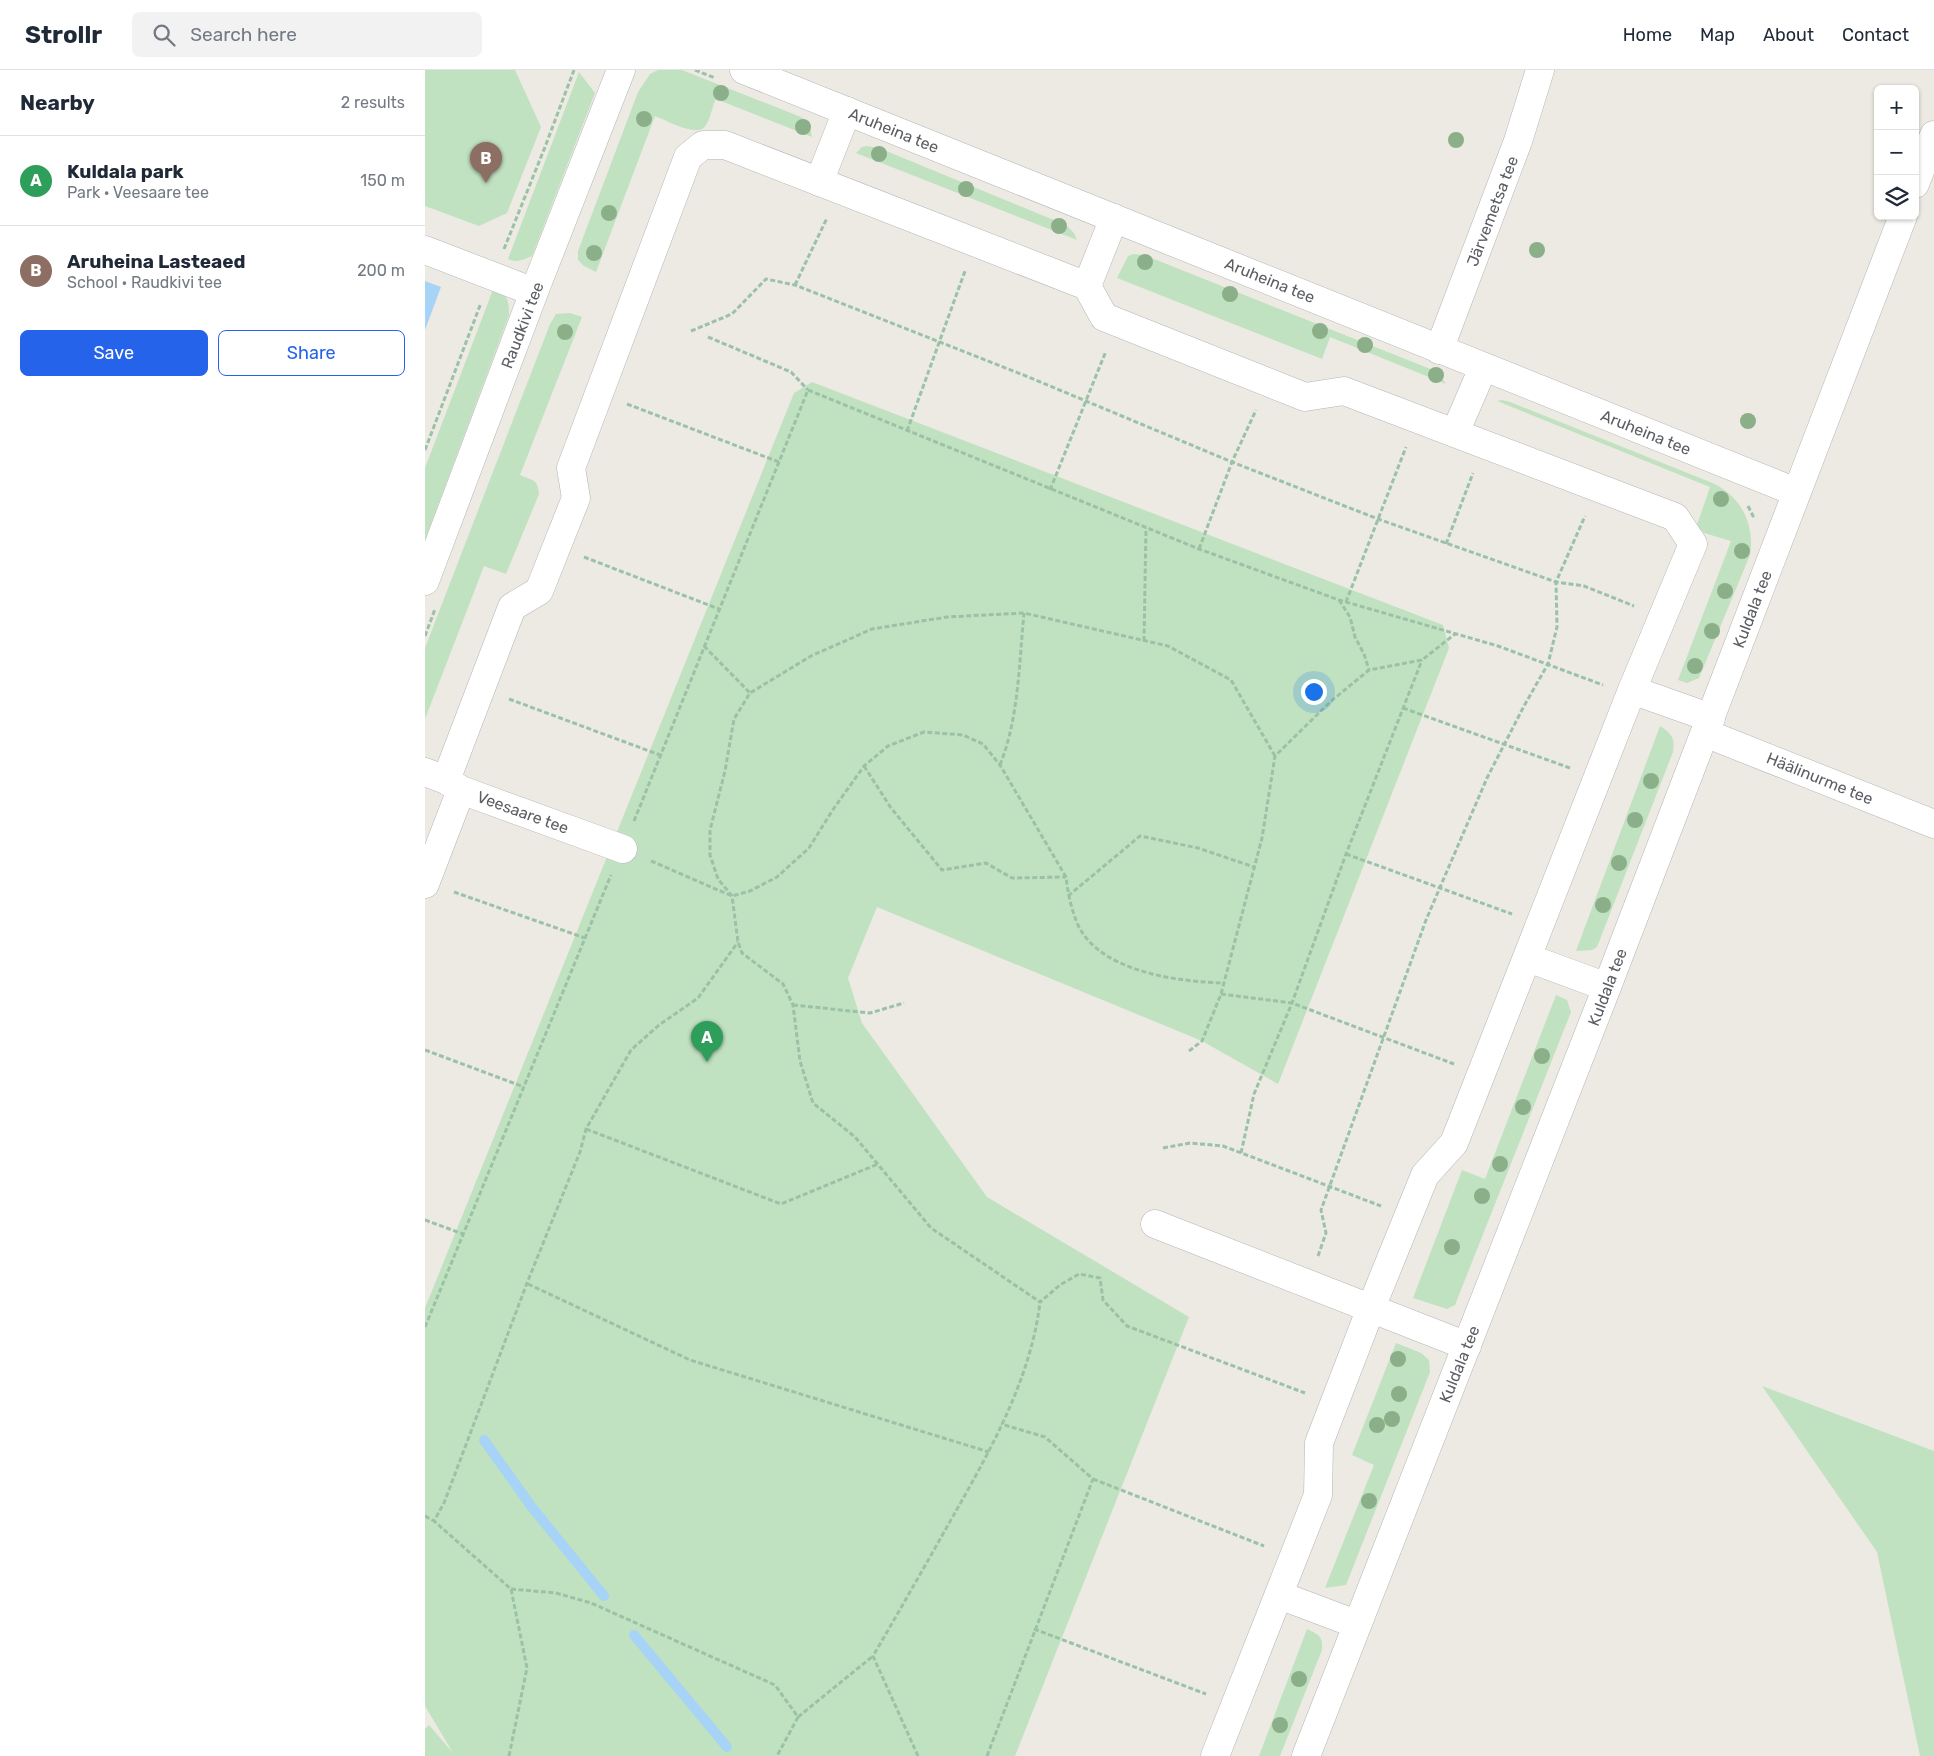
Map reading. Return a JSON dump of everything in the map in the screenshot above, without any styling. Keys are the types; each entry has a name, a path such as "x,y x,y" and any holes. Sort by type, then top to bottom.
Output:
{"street":[{"name":"Raudkivi tee","path":"425,581 534,292 621,70"},
{"name":"Järvemetsa tee","path":"1439,350 1519,141 1540,70"},
{"name":"Aruheina tee","path":"733,76 847,111 1308,295 1483,368 1796,492"},
{"path":"830,186 847,111"},
{"path":"1918,175 1934,135"},
{"path":"425,883 444,780 512,607 539,591 576,498 571,468 688,157 703,145 725,145 1087,286 1103,317 1305,397 1344,390 1675,517 1693,544 1633,690 1454,1143 1425,1175 1371,1308 1319,1443 1318,1495 1215,1756"},
{"path":"1087,286 1114,218"},
{"name":"Kuldala tee","path":"1306,1756 1607,987 1901,220"},
{"path":"425,250 534,292"},
{"path":"1455,433 1483,368"},
{"name":"Häälinurme tee","path":"1633,690 1934,824"},
{"name":"Veesaare tee","path":"444,780 623,849"},
{"path":"1528,958 1607,987"},
{"path":"1155,1224 1467,1346"},
{"path":"1279,1595 1357,1624"}],"path":[{"path":"695,70 733,76"},
{"path":"795,285 811,248 830,186"},
{"path":"907,431 975,243"},
{"path":"691,331 732,314 766,279 795,285 1378,519 1556,582 1583,586 1663,617"},
{"path":"1050,490 1117,322"},
{"path":"708,337 791,372 808,390 1199,549 1339,600 1456,634 1547,664 1611,688 1633,690"},
{"path":"1199,549 1232,462 1269,383"},
{"path":"425,1327 623,849 808,390"},
{"path":"599,393 779,462"},
{"path":"1346,602 1417,418"},
{"path":"1445,544 1484,444"},
{"path":"1308,1284 1326,1233 1321,1210 1383,1037 1426,920 1487,778 1547,664 1557,627 1556,582 1597,488"},
{"path":"1746,499 1755,522"},
{"path":"1144,641 1146,528"},
{"path":"557,546 719,609"},
{"path":"1339,600 1350,617 1355,637 1364,654 1369,670"},
{"path":"1000,765 1013,722 1024,613"},
{"path":"1040,1302 931,1228 855,1137 813,1102 800,1061 793,1005 783,984 742,953 738,942 732,896 718,878 710,855 710,830 725,771 734,719 750,693 811,656 872,629 947,617 1024,613 1168,646 1231,680 1275,756"},
{"path":"1189,1051 1202,1041 1225,983 1262,838 1275,756 1331,702 1369,670 1422,660 1456,634"},
{"path":"704,646 750,693"},
{"path":"1241,1153 1253,1094 1292,1003 1346,854 1422,660"},
{"path":"481,689 660,755"},
{"path":"1403,708 1598,779"},
{"path":"623,849 732,896 749,891 777,877 809,848 832,811 864,766 888,746 923,732 963,736 983,744 1000,765 1065,877 1068,896 1079,926 1090,941 1111,958 1137,970 1202,982 1225,983"},
{"path":"864,766 891,808 942,870 986,863 1012,878 1065,877"},
{"path":"1068,896 1140,836 1198,848 1255,867"},
{"path":"1346,854 1541,925"},
{"path":"425,883 585,938"},
{"path":"433,1522 443,1502 527,1283 580,1152 586,1129 631,1050 659,1025 699,998 738,942"},
{"path":"1221,994 1292,1003 1482,1074"},
{"path":"793,1005 870,1013 904,1003"},
{"path":"425,1050 524,1088"},
{"path":"586,1129 781,1204 878,1164"},
{"path":"1163,1148 1190,1144 1223,1146 1408,1217"},
{"path":"425,1220 463,1234"},
{"path":"777,1756 798,1717 873,1656 989,1452 1021,1380 1037,1329 1040,1302 1060,1285 1079,1274 1100,1278 1103,1300 1127,1326 1334,1404"},
{"path":"527,1283 690,1360 989,1452"},
{"path":"1001,1424 1045,1437 1093,1479 1293,1557"},
{"path":"987,1756 1034,1628 1093,1479"},
{"path":"425,1516 511,1590 556,1593 591,1603 775,1685 798,1717"},
{"path":"509,1756 527,1668 511,1590"},
{"path":"1034,1628 1235,1705"},
{"path":"873,1656 918,1756"}],"green space":[{"path":"425,70 515,70 541,127 507,213 479,226 425,206"},
{"path":"658,70 682,70 801,117 809,123 812,137 716,99 708,122 702,129 690,129 655,116 596,272 584,266 578,260 578,251 638,92 650,74"},
{"path":"579,72 595,93 532,256 517,261 508,259"},
{"path":"862,147 879,148 1066,225 1074,233 1077,240 856,153"},
{"path":"1134,254 1144,255 1438,372 1446,384 1330,337 1322,359 1117,278 1128,256"},
{"path":"494,287 507,299 509,315 425,540 425,468"},
{"path":"570,313 582,317 520,475 536,483 539,494 506,574 484,566 425,719 425,648 550,324 556,314"},
{"path":"812,382 1443,625 1449,648 1278,1084 1202,1041 877,907 848,978 862,1023 987,1197 1189,1317 1015,1756 425,1756 425,1729 429,1725 453,1753 425,1706 425,1308 794,393"},
{"path":"1502,400 1710,482 1721,488 1738,503 1748,522 1751,543 1750,555 1699,678 1687,683 1678,680 1731,541 1704,533 1697,525 1710,487 1497,401"},
{"path":"1660,726 1672,737 1673,752 1597,947 1592,950 1576,951"},
{"path":"1556,995 1567,1000 1571,1012 1455,1305 1447,1309 1413,1298 1462,1170 1485,1179"},
{"path":"1396,1343 1421,1353 1429,1360 1430,1372 1346,1585 1325,1588 1374,1465 1352,1455"},
{"path":"1762,1386 1934,1451 1934,1756 1920,1756 1877,1552"},
{"path":"1307,1629 1319,1636 1322,1642 1322,1650 1280,1756 1259,1756"}],"water":[{"path":"425,281 441,287 425,330"}],"waterway":[{"path":"484,1440 531,1506 604,1596"},
{"path":"634,1635 727,1747"}],"place":[{"name":"Aruheina Lasteaed","path":"486,183"},
{"name":"Kuldala park","path":"707,1062"}]}
